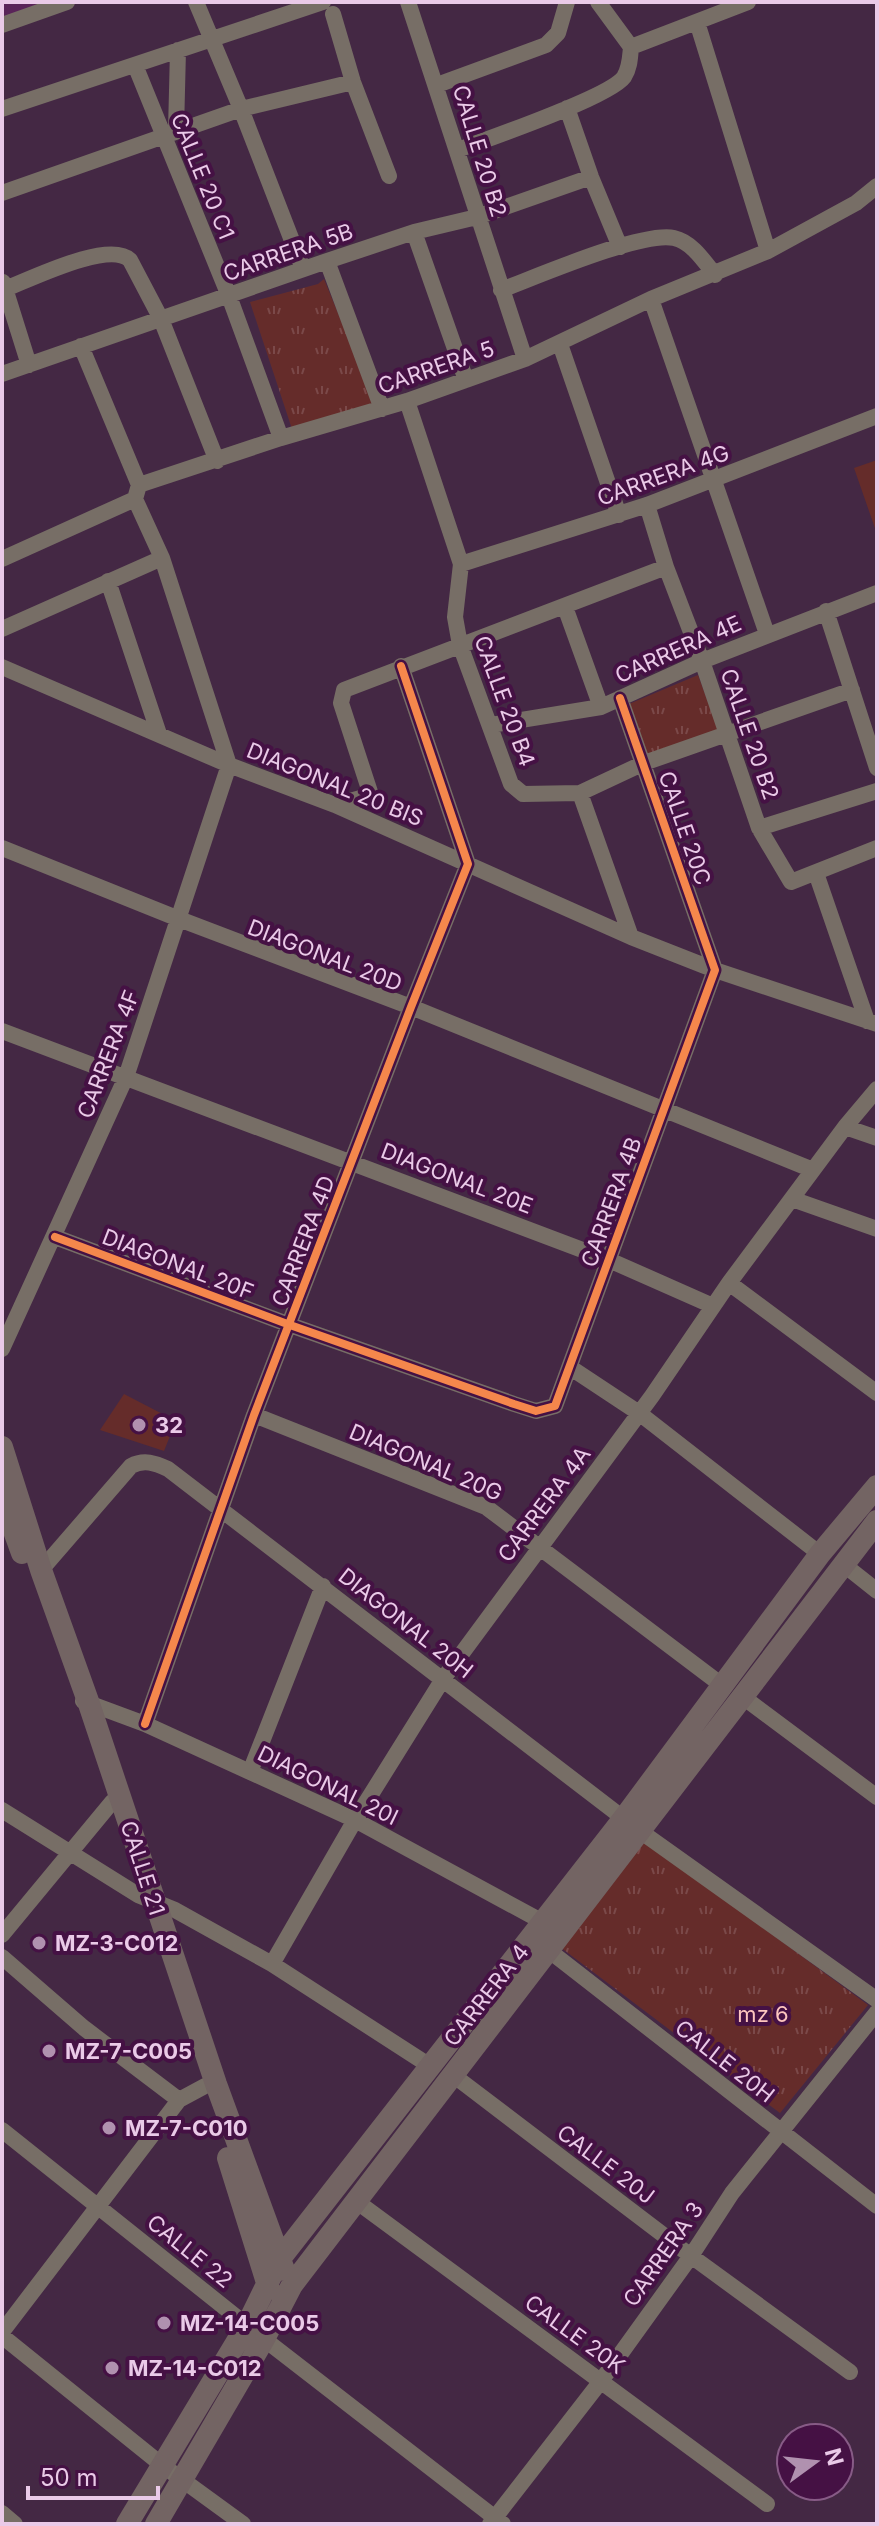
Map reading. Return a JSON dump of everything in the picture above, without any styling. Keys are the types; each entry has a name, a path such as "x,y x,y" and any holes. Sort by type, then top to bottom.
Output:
{"main road":[{"name":"CALLE 21","path":"2,1447 146,1897"},
{"name":"CARRERA 4","path":"127,2524 162,2465 255,2332 279,2309 292,2285 547,1949 723,1686 820,1554 877,1486"},
{"name":"CALLE 21","path":"2,1498 6,1526 83,1700 112,1802 211,2085 279,2260 292,2285"},
{"name":"CARRERA 4","path":"156,2524 255,2332 267,2286 279,2260 543,1922 743,1697 877,1521"},
{"name":"CALLE 21","path":"211,2085 267,2286 279,2309"}],"street":[{"path":"2,25 67,2"},
{"path":"196,2 303,269"},
{"name":"CALLE 20 B2","path":"408,2 525,359"},
{"path":"437,85 546,45 558,33 567,2"},
{"path":"458,150 567,108 615,86 623,78 629,66 631,47 598,2"},
{"path":"631,47 748,2"},
{"path":"2,109 178,50 328,8 389,176"},
{"path":"697,22 768,251"},
{"path":"169,134 178,50"},
{"name":"CALLE 20 C1","path":"135,65 169,134 281,438"},
{"path":"2,193 241,109 353,82"},
{"path":"567,108 620,247"},
{"name":"CARRERA 5B","path":"2,374 303,269 414,232 477,217 591,177"},
{"name":"CARRERA 5","path":"2,559 137,492 217,461 281,438 407,401 525,359 651,299 768,251 876,192"},
{"path":"414,232 466,380"},
{"path":"501,290 651,238 677,238 695,250 715,275"},
{"path":"29,365 4,284 89,257 118,253 130,260 161,319 217,461"},
{"path":"327,261 382,409"},
{"path":"651,299 767,634"},
{"path":"560,344 619,515"},
{"path":"81,346 162,558 229,765"},
{"name":"CALLE 20 B4","path":"407,401 461,564 455,617 460,645 511,784 523,794 580,793"},
{"name":"CARRERA 4G","path":"461,564 619,515 877,416"},
{"name":"CALLE 20 B2","path":"647,505 759,828 791,882 816,873"},
{"path":"2,629 162,558"},
{"path":"335,805 368,796 370,789 341,703 344,690 666,567"},
{"path":"108,581 159,734"},
{"name":"CARRERA 4E","path":"491,725 601,707 767,634 877,593"},
{"path":"565,607 601,707"},
{"path":"826,611 877,768"},
{"path":"401,666 468,864"},
{"name":"DIAGONAL 20 BIS","path":"2,667 229,765 335,805 631,937 715,970 872,1022"},
{"path":"631,937 580,793 644,763 852,690"},
{"name":"CALLE 20C","path":"620,698 715,970"},
{"name":"CARRERA 4F","path":"2,1349 126,1077 229,765"},
{"path":"759,828 877,791"},
{"name":"DIAGONAL 20D","path":"2,848 411,1007 813,1170"},
{"path":"872,1022 816,873 877,848"},
{"name":"CARRERA 4D","path":"145,1724 254,1415 468,864"},
{"name":"CARRERA 4B","path":"514,1404 536,1411 555,1406 715,970"},
{"name":"DIAGONAL 20E","path":"2,1031 609,1260 713,1306"},
{"name":"CARRERA 4A","path":"272,1964 355,1820 443,1679 639,1413 729,1283 877,1089"},
{"path":"845,1127 877,1138"},
{"path":"792,1199 877,1229"},
{"name":"DIAGONAL 20F","path":"55,1237 514,1404"},
{"path":"729,1283 877,1393"},
{"path":"571,1368 639,1413 820,1554"},
{"name":"DIAGONAL 20G","path":"254,1415 486,1507 723,1686"},
{"name":"DIAGONAL 20H","path":"41,1570 126,1471 140,1462 152,1462 168,1469 632,1824"},
{"path":"843,1564 877,1591"},
{"path":"250,1772 323,1586"},
{"path":"743,1697 877,1797"},
{"name":"DIAGONAL 20I","path":"83,1700 145,1724 355,1820 543,1922"},
{"path":"2,1935 112,1802"},
{"path":"2,1810 146,1897 272,1964 430,2066"},
{"path":"632,1824 877,2000"},
{"name":"CALLE 20H","path":"547,1949 877,2206"},
{"path":"2,1957 84,2028 179,2100"},
{"name":"CARRERA 3","path":"496,2522 691,2256 732,2193 877,2012"},
{"name":"CALLE 20J","path":"453,2075 850,2372"},
{"path":"211,2085 179,2100 2,2334 162,2465 243,2524"},
{"name":"CALLE 22","path":"2,2130 496,2522"},
{"name":"CALLE 20K","path":"356,2201 767,2504"},
{"path":"2,2513 15,2524"}],"shaded area":[{"path":"2,2 81,2 2,30"}],"green space":[{"path":"324,279 375,404 292,429 250,302 318,284"},
{"path":"877,460 877,534 854,468"},
{"path":"698,675 719,732 647,757 629,704"},
{"name":"32","path":"124,1394 176,1421 164,1451 100,1430"},
{"name":"mz 6","path":"645,1841 868,2005 780,2113 560,1947"}],"cycle path":[{"path":"145,1724 254,1415 468,864 401,666"},
{"path":"55,1237 514,1404 536,1411 555,1406 715,970 620,698"}],"place":[{"name":"32","path":"139,1425"},
{"name":"MZ-3-C012","path":"39,1943"},
{"name":"MZ-7-C005","path":"49,2051"},
{"name":"MZ-7-C010","path":"109,2128"},
{"name":"MZ-14-C005","path":"164,2323"},
{"name":"MZ-14-C012","path":"112,2368"}]}
